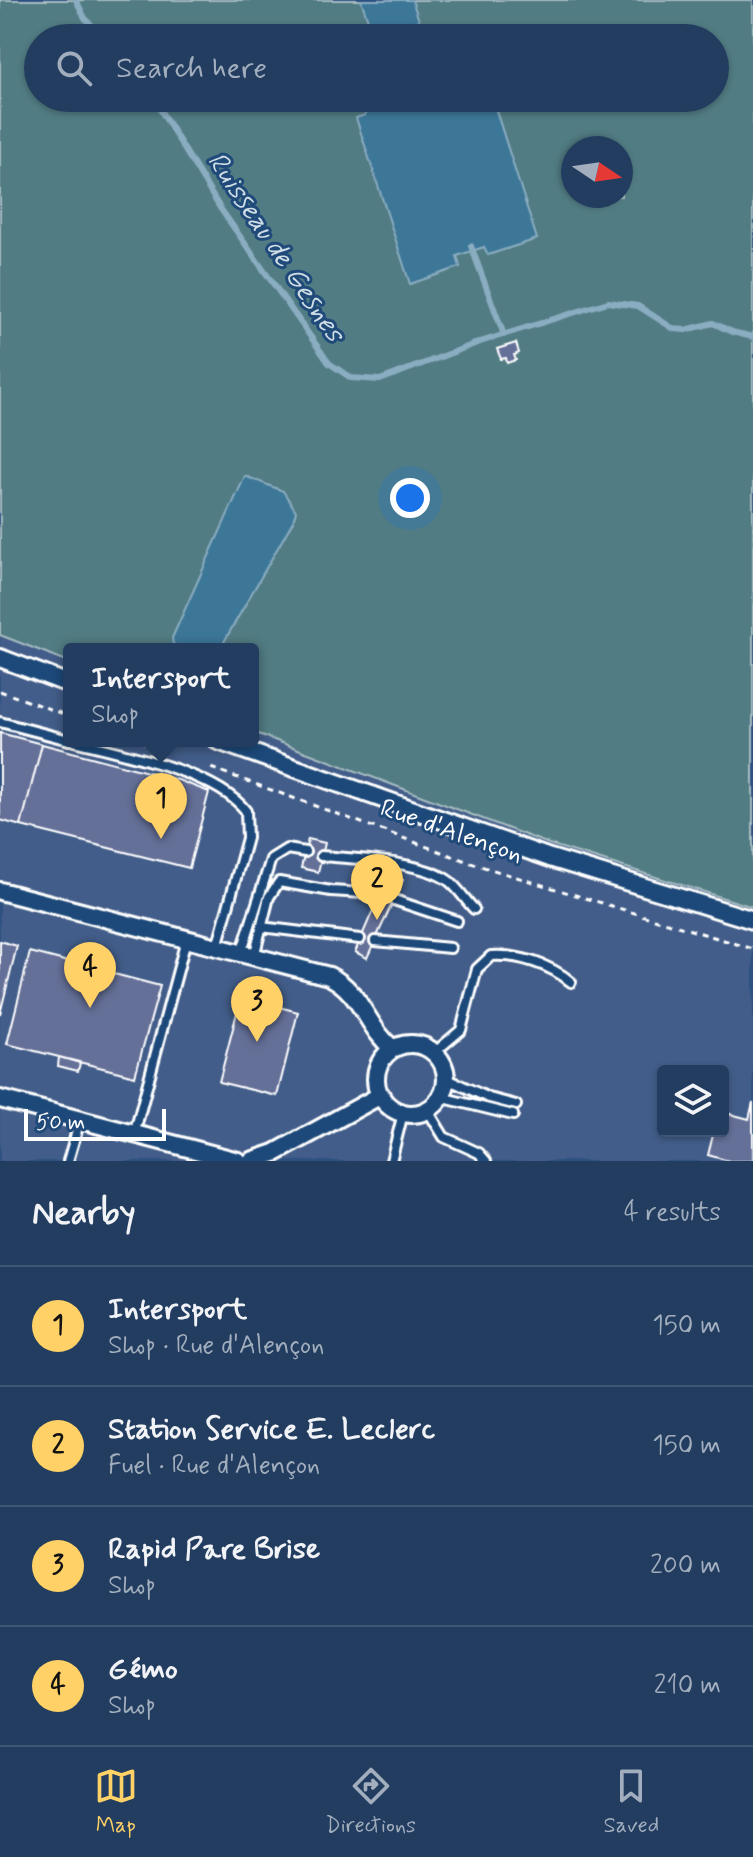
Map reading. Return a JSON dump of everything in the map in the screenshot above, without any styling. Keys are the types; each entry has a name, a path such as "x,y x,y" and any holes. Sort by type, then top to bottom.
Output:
{"street":[{"path":"0,658 63,682"},
{"name":"Rue d'Alençon","path":"235,747 550,858 753,920"},
{"path":"0,891 341,982 358,998 380,1038 393,1049"},
{"path":"401,1044 419,1044 435,1052 445,1068 445,1078 434,1103 403,1113 387,1105 381,1095 376,1071 385,1054 401,1044"},
{"path":"251,1161 275,1153 381,1095"},
{"path":"0,1099 238,1161"}],"lane":[{"path":"0,722 63,738"},
{"path":"98,747 210,785 233,797 246,811 247,838 217,947"},
{"path":"248,955 271,859 287,849 305,852"},
{"path":"321,856 359,859 431,873 449,881 474,909"},
{"path":"248,955 261,927 273,887 279,882 331,891 380,894"},
{"path":"394,900 457,921"},
{"path":"261,927 360,939"},
{"path":"134,1135 186,940"},
{"path":"375,941 450,948"},
{"path":"435,1052 461,1030 477,969 491,956 531,962 560,973 571,982"},
{"path":"445,1078 489,1098 516,1105"},
{"path":"486,1161 479,1153 444,1137 434,1103 513,1115"},
{"path":"391,1161 403,1113"},
{"path":"68,1161 80,1120"}],"path":[{"path":"0,691 63,714"},
{"path":"157,747 163,749"},
{"name":"Rue d'Alençon","path":"205,765 533,884 753,949"}],"shaded area":[{"path":"361,0 412,0 420,24 369,24"},
{"path":"365,112 496,112 537,239 488,255 484,247 457,256 460,267 410,284 356,118"},
{"path":"245,476 283,491 296,511 293,521 223,643 173,643 172,638"},
{"path":"0,636 63,660 63,747 259,747 259,734 549,844 753,907 753,1161 0,1161"}],"green space":[{"path":"0,0 753,0 753,907 549,844 259,734 259,643 63,643 63,660 0,635"}],"building":[{"path":"516,343 519,353 514,355 516,360 507,363 506,358 501,359 497,349"},
{"path":"0,733 42,744 21,826 0,820"},
{"path":"42,744 178,780 209,792 189,868 21,826"},
{"path":"308,839 325,843 318,872 301,868"},
{"path":"389,873 403,880 367,958 355,952"},
{"path":"0,941 17,946 0,1014"},
{"path":"30,952 160,986 135,1076 7,1044"},
{"path":"241,997 298,1012 277,1096 219,1082"},
{"path":"59,1057 80,1063 78,1071 58,1066"},
{"path":"753,1102 753,1161 729,1161 708,1155 712,1137 729,1137 729,1114 749,1119"}],"waterway":[{"name":"Ruisseau de Gesnes","path":"76,0 91,24"},
{"name":"Ruisseau de Gesnes","path":"162,112 220,208 329,363 351,378 380,380 480,342 608,302 638,306 674,329 686,330 713,323 753,337"},
{"path":"471,246 504,335"}],"place":[{"name":"Intersport","path":"161,839"},
{"name":"Station Service E. Leclerc","path":"377,920"},
{"name":"Gémo","path":"90,1008"},
{"name":"Rapid Pare Brise","path":"257,1042"}]}
